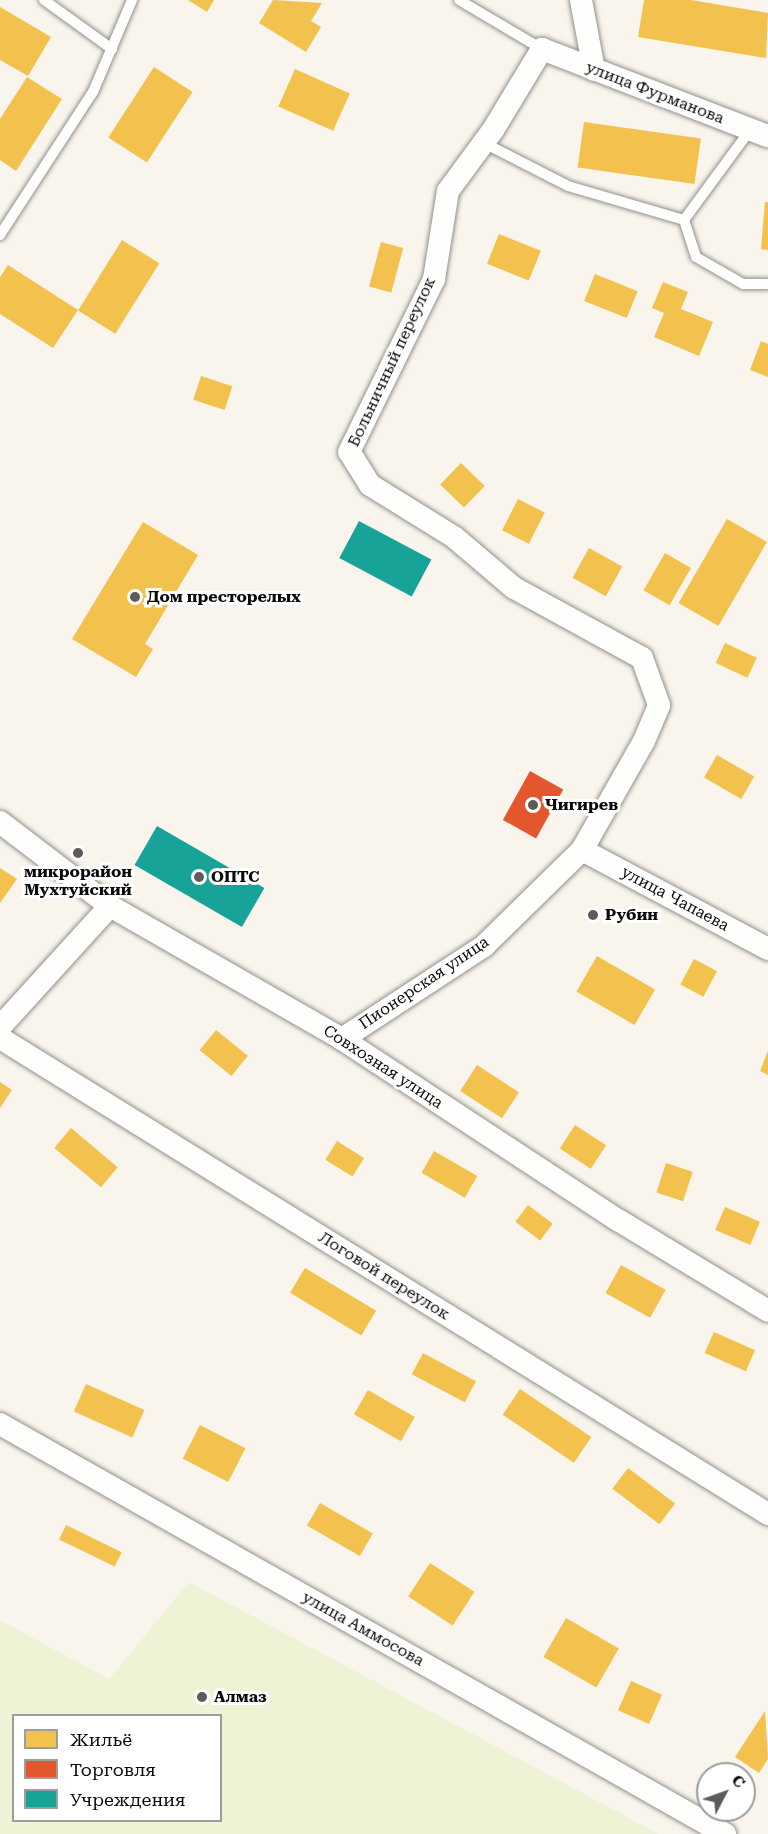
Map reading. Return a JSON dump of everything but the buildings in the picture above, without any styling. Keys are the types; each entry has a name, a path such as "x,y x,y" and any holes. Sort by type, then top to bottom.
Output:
{"street":[{"path":"581,0 594,70"},
{"name":"улица Фурманова","path":"542,49 759,133"},
{"name":"Больничный переулок","path":"542,49 483,142 447,191 434,279 349,452 370,485 454,537 514,588 642,658 659,705 644,741 582,850"},
{"name":"Совхозная улица","path":"0,822 110,906 342,1039 618,1220 768,1311"},
{"name":"улица Чапаева","path":"582,850 768,949"},
{"name":"Пионерская улица","path":"342,1039 484,946 582,850"},
{"path":"0,1027 110,906"},
{"name":"Логовой переулок","path":"0,1038 768,1514"},
{"name":"улица Аммосова","path":"0,1424 725,1834"}],"lane":[{"path":"44,0 112,49"},
{"path":"0,235 93,92 132,0"},
{"path":"459,0 542,49"},
{"path":"684,220 759,133"},
{"path":"483,142 568,186 684,220"},
{"path":"684,220 696,257 743,284 768,284"}],"green space":[{"name":"Алмаз","path":"189,1582 659,1834 0,1834 0,1620 109,1679"}],"place":[{"name":"Дом престорелых","path":"135,597"},
{"name":"Чигирев","path":"533,805"},
{"name":"микрорайон Мухтуйский","path":"78,853"},
{"name":"ОПТС","path":"199,877"},
{"name":"Рубин","path":"593,915"},
{"name":"Алмаз","path":"202,1697"}]}
